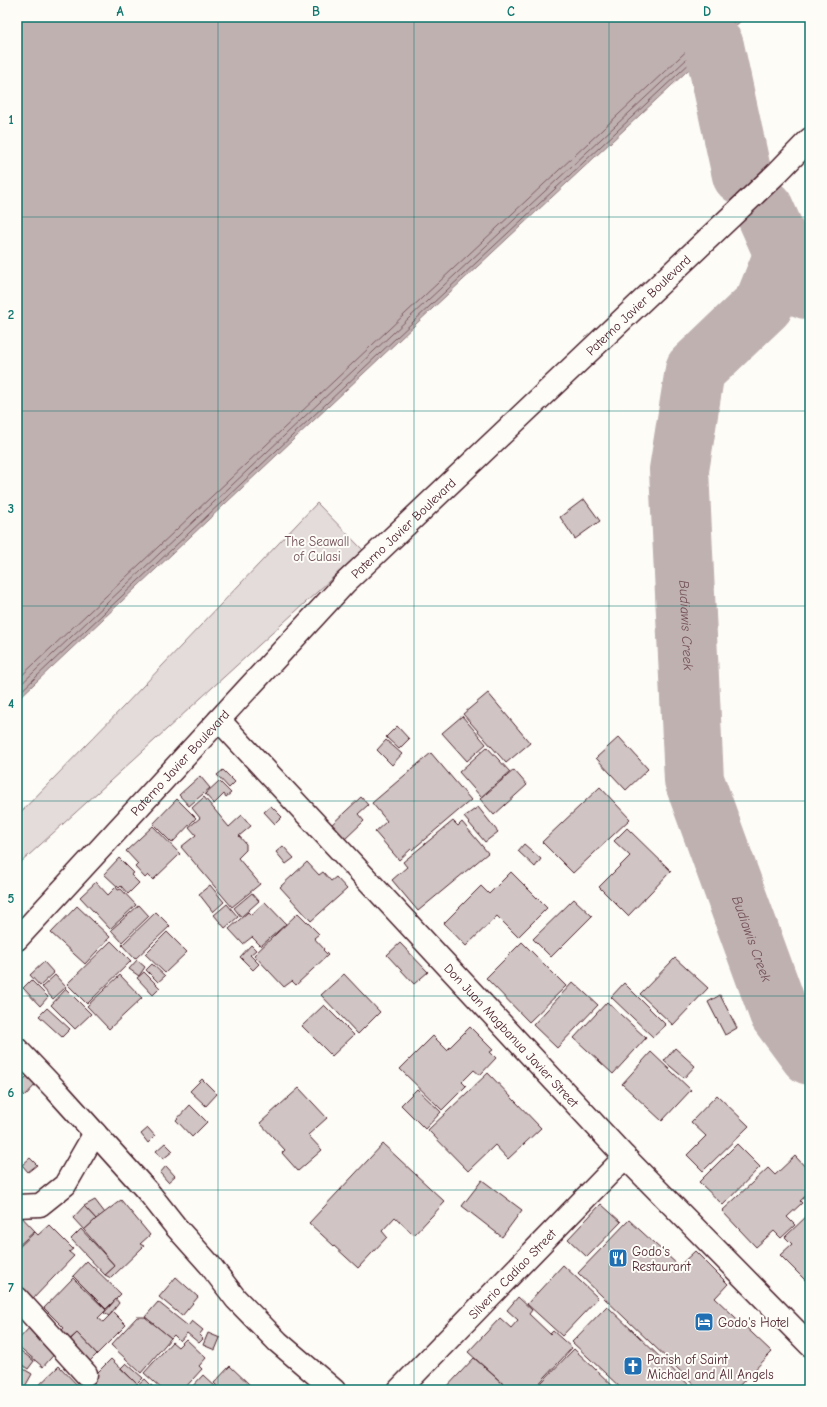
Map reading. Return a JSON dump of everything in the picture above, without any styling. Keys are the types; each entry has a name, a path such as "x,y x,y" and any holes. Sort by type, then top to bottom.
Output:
{"street":[{"name":"Paterno Javier Boulevard","path":"17,939 345,583 778,172 810,139"},
{"name":"Don Juan Magbanua Javier Street","path":"219,720 626,1157 810,1345"},
{"path":"17,1049 145,1188 176,1228 210,1265 236,1299 278,1342 334,1390"},
{"path":"17,1206 40,1205 65,1184 95,1133"},
{"name":"Silverio Cadiao Street","path":"399,1390 626,1157"},
{"path":"17,1298 86,1374"}],"green space":[{"name":"The Seawall of Culasi","path":"317,503 363,550 17,866 17,816"}],"water":[{"path":"17,17 745,17 433,308 17,700"}],"building":[{"path":"584,499 600,521 575,539 560,517"},
{"path":"488,693 530,743 506,763 463,714"},
{"path":"462,716 486,744 467,761 442,733"},
{"path":"397,726 409,739 399,749 386,737"},
{"path":"619,737 648,769 626,790 596,758"},
{"path":"386,740 402,754 392,765 377,750"},
{"path":"487,747 510,772 481,797 459,772"},
{"path":"431,753 471,800 399,860 375,832 387,821 372,803"},
{"path":"223,770 235,782 229,788 217,775"},
{"path":"514,770 527,785 494,815 480,799"},
{"path":"200,776 210,788 189,806 179,795"},
{"path":"219,781 231,793 226,797 224,794 214,804 205,794"},
{"path":"600,787 630,819 573,873 542,842"},
{"path":"204,797 229,827 242,815 251,826 239,836 246,844 246,850 238,858 260,884 232,907 181,847 196,835 189,827 200,818 192,808"},
{"path":"361,797 368,805 358,814 364,821 344,840 330,826"},
{"path":"177,799 196,818 172,843 153,824"},
{"path":"271,806 282,817 275,824 264,812"},
{"path":"478,807 498,832 485,842 464,817"},
{"path":"453,821 458,826 462,822 488,853 418,911 392,880 407,867 403,862"},
{"path":"153,826 180,854 153,880 148,875 145,878 135,867 138,864 126,851"},
{"path":"627,828 671,871 628,916 599,887 630,856 614,841"},
{"path":"524,844 541,859 535,867 518,851"},
{"path":"283,846 294,858 286,864 276,852"},
{"path":"119,858 134,873 131,875 139,883 128,894 121,886 119,888 104,874"},
{"path":"307,862 319,875 323,872 331,881 336,877 347,889 311,921 280,887"},
{"path":"511,872 547,908 518,937 497,916 466,946 444,923 481,886 489,894"},
{"path":"96,882 108,895 116,887 118,890 121,889 136,905 110,929 80,897"},
{"path":"210,885 224,902 213,912 199,894"},
{"path":"252,893 259,901 241,917 234,908"},
{"path":"574,899 592,916 551,957 533,939"},
{"path":"265,902 286,924 261,946 252,937 243,944 229,929 248,912 251,915"},
{"path":"227,904 238,917 225,928 214,915"},
{"path":"139,905 149,916 122,942 111,930"},
{"path":"77,906 110,937 85,964 51,933"},
{"path":"156,912 170,926 135,959 122,945"},
{"path":"298,913 319,934 314,938 328,955 296,985 292,981 284,987 254,955"},
{"path":"167,932 187,952 165,973 145,954"},
{"path":"111,941 131,961 87,1004 67,984"},
{"path":"522,942 566,986 529,1022 486,978"},
{"path":"400,943 428,972 414,984 387,955"},
{"path":"251,945 256,950 250,955 259,964 253,970 240,957"},
{"path":"675,958 708,988 673,1025 640,994"},
{"path":"137,960 145,967 139,976 129,969"},
{"path":"44,962 54,973 40,986 30,975"},
{"path":"152,964 165,976 158,982 146,970"},
{"path":"144,972 160,988 153,995 137,978"},
{"path":"344,974 380,1012 358,1034 321,995"},
{"path":"55,975 66,987 53,999 42,987"},
{"path":"120,975 142,998 109,1029 87,1006"},
{"path":"31,980 48,997 40,1006 23,988"},
{"path":"573,982 598,1005 557,1048 533,1025"},
{"path":"624,983 666,1025 653,1037 611,997"},
{"path":"66,989 91,1014 75,1029 51,1005"},
{"path":"720,995 737,1028 725,1035 708,1002"},
{"path":"607,1002 646,1038 613,1074 574,1038"},
{"path":"324,1005 354,1035 332,1056 302,1026"},
{"path":"47,1008 70,1029 62,1037 39,1016"},
{"path":"470,1027 493,1050 490,1052 496,1058 480,1075 474,1070 462,1082 466,1086 442,1110 400,1069 433,1036 447,1050"},
{"path":"675,1048 695,1066 684,1078 664,1061"},
{"path":"651,1052 691,1090 662,1121 622,1084"},
{"path":"488,1073 541,1128 508,1159 495,1145 468,1171 428,1130"},
{"path":"27,1076 36,1084 25,1096 17,1087"},
{"path":"202,1079 217,1094 206,1106 190,1091"},
{"path":"299,1088 327,1118 308,1135 322,1150 298,1171 282,1153 285,1150 260,1123"},
{"path":"417,1089 441,1112 425,1129 401,1105"},
{"path":"717,1095 749,1126 703,1171 687,1155 706,1136 691,1122"},
{"path":"190,1105 207,1122 192,1137 176,1120"},
{"path":"148,1128 155,1136 148,1143 141,1134"},
{"path":"165,1143 173,1151 163,1159 156,1151"},
{"path":"383,1144 445,1202 414,1235 395,1217 382,1231 387,1237 358,1268 309,1223"},
{"path":"737,1144 760,1167 723,1205 699,1182"},
{"path":"795,1156 810,1172 810,1192 800,1201 802,1203 787,1217 795,1225 781,1238 774,1231 756,1247 722,1211 768,1168 775,1175"},
{"path":"30,1158 37,1165 28,1172 22,1165"},
{"path":"166,1166 175,1176 168,1182 160,1173"},
{"path":"482,1180 522,1210 502,1237 462,1206"},
{"path":"95,1200 105,1213 96,1219 84,1206"},
{"path":"121,1200 150,1235 140,1244 144,1246 111,1278 105,1275 115,1266 84,1230"},
{"path":"601,1204 621,1222 587,1257 568,1239"},
{"path":"84,1206 96,1219 84,1230 73,1218"},
{"path":"17,1212 35,1231 17,1247"},
{"path":"810,1213 810,1285 780,1255 792,1244 785,1237"},
{"path":"629,1220 679,1266 695,1251 728,1284 715,1298 772,1352 735,1390 700,1390 578,1273"},
{"path":"49,1225 73,1249 69,1252 74,1256 30,1302 17,1289 17,1249 35,1232 38,1235"},
{"path":"81,1229 115,1266 105,1275 71,1239"},
{"path":"87,1261 121,1294 106,1309 73,1276"},
{"path":"563,1265 598,1298 562,1336 527,1304"},
{"path":"176,1277 198,1297 182,1316 159,1297"},
{"path":"73,1278 106,1310 98,1318 103,1322 113,1312 126,1325 97,1354 77,1333 69,1340 60,1332 64,1328 44,1308"},
{"path":"518,1297 532,1310 529,1314 550,1334 553,1331 572,1348 533,1390 510,1390 468,1352 500,1318 511,1328 518,1320 507,1310"},
{"path":"116,1299 119,1303 109,1316 104,1313"},
{"path":"158,1302 188,1326 192,1321 203,1330 199,1335 203,1339 199,1343 187,1333 180,1341 174,1335 171,1338 145,1317"},
{"name":"Parish of Saint Michael and All Angels","path":"607,1306 694,1390 623,1390 572,1342"},
{"path":"137,1317 145,1317 171,1338 141,1373 111,1345"},
{"path":"30,1327 57,1351 43,1367 17,1345 17,1341"},
{"path":"77,1333 97,1354 86,1365 65,1345"},
{"path":"208,1333 220,1338 215,1350 203,1345"},
{"path":"186,1339 206,1358 199,1366 202,1369 183,1390 163,1390 144,1373 172,1342 178,1347"},
{"path":"17,1348 34,1361 28,1369 17,1361"},
{"path":"574,1349 617,1390 545,1390 539,1385"},
{"path":"474,1358 503,1384 497,1390 444,1390"},
{"path":"111,1359 138,1385 133,1390 93,1390 87,1383"},
{"path":"126,1363 143,1378 137,1384 121,1368"},
{"path":"17,1365 32,1374 23,1390 17,1390"},
{"path":"59,1366 82,1390 34,1390"},
{"path":"230,1366 250,1385 245,1390 221,1390 214,1383"},
{"path":"203,1375 219,1390 189,1390"},
{"path":"145,1379 156,1390 133,1390"}],"waterway":[{"path":"714,46 742,175"},
{"name":"Budiawis Creek","path":"764,209 784,254 806,289"},
{"name":"Budiawis Creek","path":"784,254 764,304 695,370 679,470 694,780 779,1013 810,1055"}],"place":[{"name":"Godo's Restaurant","path":"618,1258"},
{"name":"Godo's Hotel","path":"704,1322"},
{"name":"Parish of Saint Michael and All Angels","path":"633,1366"}]}
